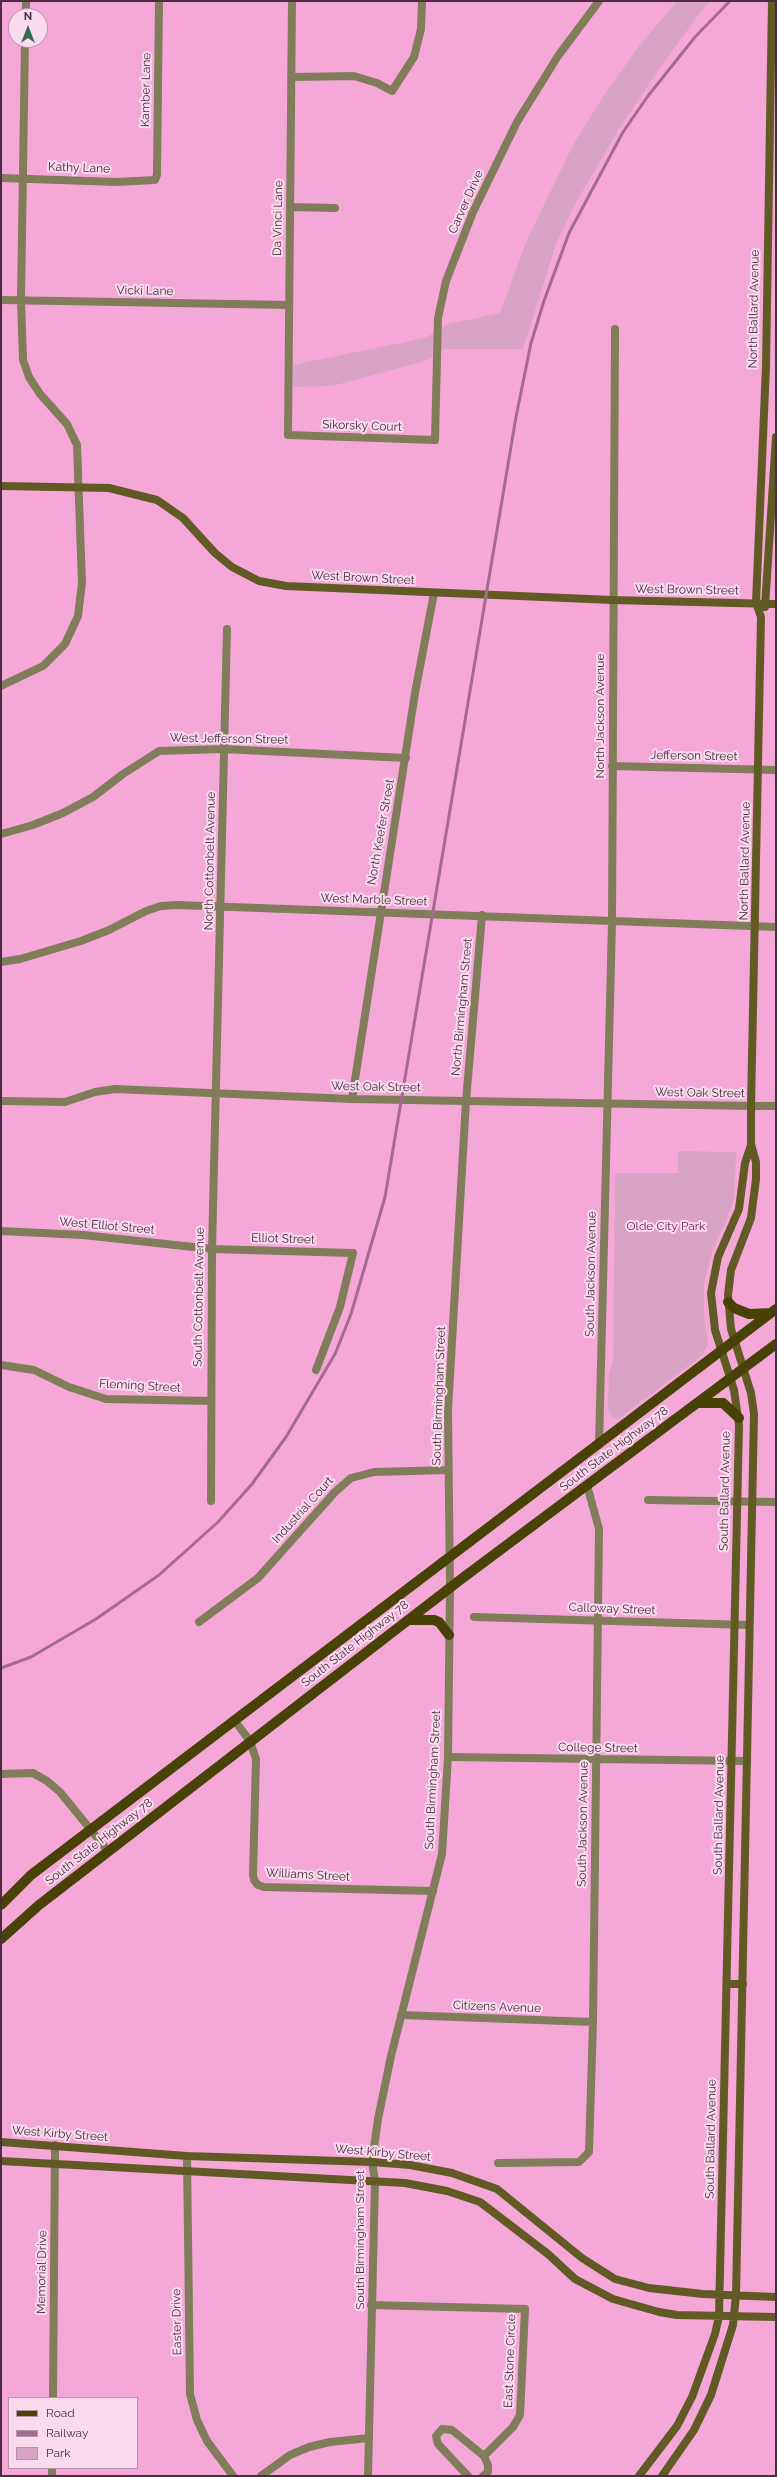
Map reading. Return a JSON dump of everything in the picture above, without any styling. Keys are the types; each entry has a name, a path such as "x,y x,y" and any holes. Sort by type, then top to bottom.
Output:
{"main road":[{"name":"North Ballard Avenue","path":"752,1106 760,617 756,603 766,366 772,1"},
{"name":"North Ballard Avenue","path":"760,617 767,603 776,437"},
{"name":"West Brown Street","path":"1,486 109,488 157,500 183,518 215,553 226,562 259,581 286,586 612,600 776,604"},
{"name":"South Ballard Avenue","path":"639,2476 677,2426 692,2396 715,2334 719,2316 732,1761 738,1418 731,1379 721,1353 713,1318 712,1283 718,1257 739,1210 746,1163 751,1144 752,1106"},
{"name":"South Ballard Avenue","path":"662,2476 694,2430 711,2395 735,2316 733,2295 743,1984 754,1414 751,1393 735,1342 728,1302 731,1270 749,1222 755,1196 756,1162 751,1144"},
{"path":"728,1302 734,1308 749,1314 774,1311"},
{"name":"South State Highway 78","path":"1,1905 31,1875 451,1555 721,1353 774,1311"},
{"name":"South State Highway 78","path":"1,1939 39,1905 408,1620 776,1344"},
{"path":"697,1404 710,1402 723,1403 738,1418"},
{"path":"408,1620 434,1620 439,1622 449,1635"},
{"path":"727,1984 743,1984"},
{"name":"West Kirby Street","path":"1,2142 187,2156 372,2162 410,2165 452,2173 497,2189 582,2258 615,2279 649,2288 776,2297"},
{"path":"1,2161 405,2183 447,2191 480,2202 548,2254 575,2279 614,2299 660,2312 719,2316 776,2317"}],"street":[{"name":"Kamber Lane","path":"155,180 157,175 159,1"},
{"name":"Da Vinci Lane","path":"288,435 292,1"},
{"path":"292,77 354,76 377,83 392,91 414,57 421,29 422,1"},
{"name":"Carver Drive","path":"435,440 438,318 446,281 473,212 517,122 558,56 599,1"},
{"path":"1,686 43,666 65,644 78,616 82,584 78,456 73,434 59,415 40,394 30,377 23,360 21,300 26,48"},
{"name":"Kathy Lane","path":"1,178 116,182 155,180"},
{"path":"290,207 335,208"},
{"name":"Vicki Lane","path":"1,300 289,305"},
{"name":"North Jackson Avenue","path":"608,1102 612,921 614,329"},
{"name":"Sikorsky Court","path":"288,435 435,440"},
{"name":"North Keefer Street","path":"352,1099 415,693 434,593"},
{"name":"North Cottonbelt Avenue","path":"216,1094 227,629"},
{"name":"West Jefferson Street","path":"1,834 33,825 63,813 93,797 122,774 158,751 223,749 406,758"},
{"name":"Jefferson Street","path":"612,766 776,770"},
{"name":"West Marble Street","path":"1,962 20,959 80,941 109,930 146,911 161,906 221,906 776,927"},
{"name":"North Birmingham Street","path":"466,1101 482,916"},
{"name":"West Oak Street","path":"1,1101 65,1102 95,1092 115,1089 352,1099 608,1102 776,1106"},
{"name":"South Cottonbelt Avenue","path":"211,1500 212,1249 216,1094"},
{"name":"South Birmingham Street","path":"368,2476 375,2181 372,2162 378,2119 401,2015 433,1891 445,1830 448,1758 451,1555 448,1470 448,1410 466,1101"},
{"name":"South Jackson Avenue","path":"599,1445 608,1102"},
{"name":"West Elliot Street","path":"1,1231 83,1235 212,1249"},
{"name":"Elliot Street","path":"212,1249 353,1253 340,1307 316,1370"},
{"name":"Fleming Street","path":"1,1365 34,1370 69,1387 106,1399 211,1401"},
{"name":"Industrial Court","path":"199,1622 258,1578 335,1492 351,1478 374,1472 448,1470"},
{"name":"South Jackson Avenue","path":"498,2163 579,2162 589,2152 599,1528 587,1485"},
{"path":"648,1500 776,1502"},
{"name":"Calloway Street","path":"474,1617 749,1625"},
{"name":"Williams Street","path":"234,1720 250,1742 256,1759 253,1875 254,1880 258,1885 264,1887 433,1891"},
{"name":"College Street","path":"448,1758 747,1761"},
{"path":"1,1774 33,1773 47,1781 60,1792 108,1851"},
{"name":"Citizens Avenue","path":"401,2015 592,2022"},
{"name":"Memorial Drive","path":"53,2397 55,2145"},
{"name":"Easter Drive","path":"187,2156 190,2394 197,2420 208,2441 233,2476"},
{"name":"East Stone Circle","path":"371,2305 525,2309 520,2415 514,2427 484,2456"},
{"path":"468,2476 438,2444 436,2436 442,2429 452,2430 484,2456 488,2465 488,2472 483,2476"},
{"path":"261,2476 290,2455 309,2447 330,2442 369,2438"}],"green space":[{"path":"677,1 711,1 702,10 655,75 619,129 574,206 556,244 523,349 444,349 425,361 332,386 293,387 293,365 425,338 448,324 500,313 526,242 572,147 604,95 639,46"},
{"name":"Olde City Park","path":"678,1151 736,1152 734,1198 726,1222 713,1248 704,1284 704,1313 708,1345 700,1357 618,1419 615,1419 611,1416 608,1408 609,1372 613,1363 615,1173 678,1173"}],"railway":[{"path":"1,1668 31,1657 96,1619 159,1575 218,1522 252,1484 286,1437 335,1354 351,1314 385,1197 516,417 531,343 544,301 569,233 623,132 648,96 695,37 730,1"}]}
